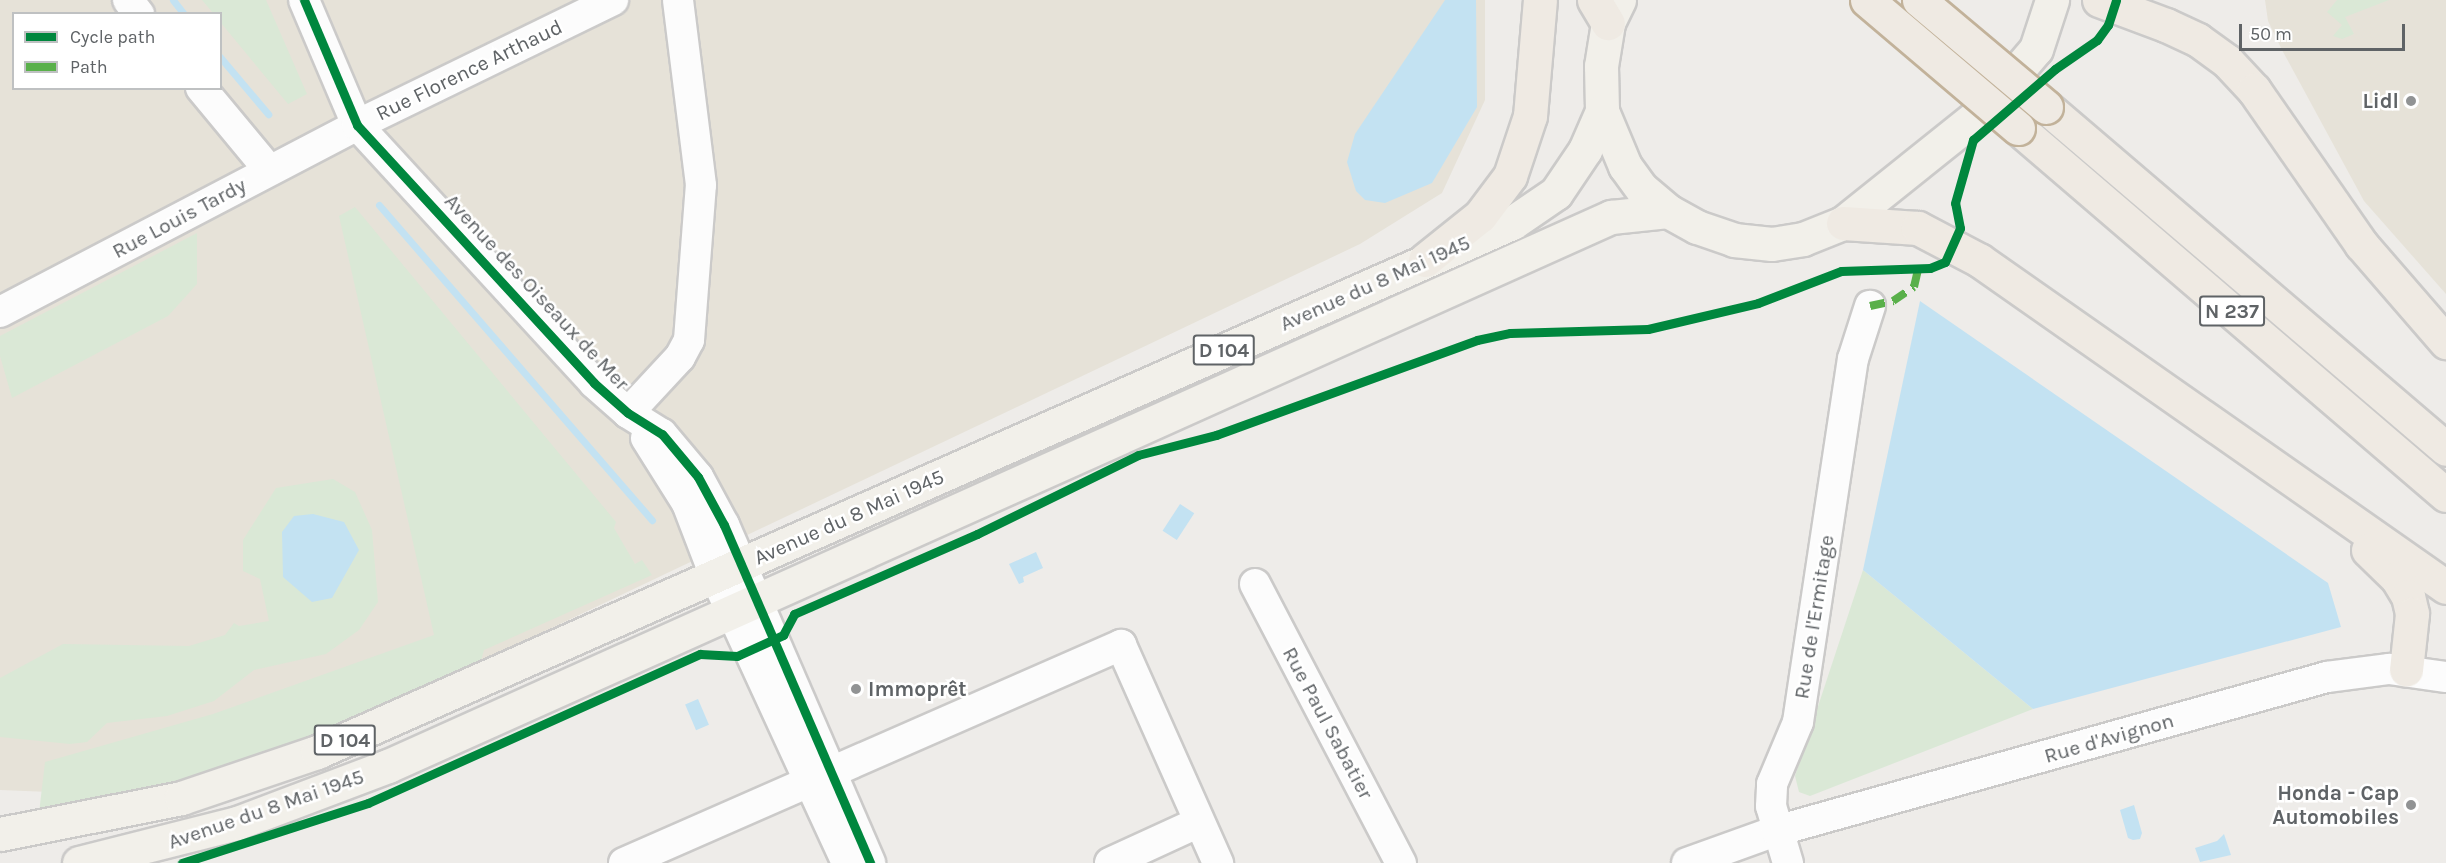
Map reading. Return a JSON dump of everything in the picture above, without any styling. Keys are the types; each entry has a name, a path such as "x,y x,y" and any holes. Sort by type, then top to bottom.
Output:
{"highway":[{"path":"1425,260 1480,216 1510,176 1530,116 1540,0"},
{"name":"N 237","path":"1866,0 2446,495"},
{"name":"N 237","path":"1919,0 2446,449"},
{"path":"2099,0 2166,25 2198,40 2227,61 2254,90 2361,244 2446,342"},
{"path":"1843,224 1918,228 1979,260 2446,587"},
{"path":"2305,488 2397,578 2408,596 2412,614 2406,670"}],"main road":[{"name":"Avenue du 8 Mai 1945","path":"1607,8 1601,66 1602,111 1625,166 1642,189 1668,211 1734,240 1772,244 1803,239 1843,224 1984,110 2018,74 2036,49 2052,0"},
{"name":"Avenue du 8 Mai 1945","path":"0,834 136,809 271,769 373,729 1425,260 1539,208 1572,173 1602,111"},
{"name":"Avenue du 8 Mai 1945","path":"79,863 219,828 331,790 1611,217 1668,211"}],"street":[{"path":"128,0 137,12"},
{"name":"Avenue des Oiseaux de Mer","path":"304,0 357,125 579,367 628,413 662,434 686,460 715,508 728,571 743,607 821,777 870,863"},
{"name":"Rue Florence Arthaud","path":"357,125 613,0"},
{"path":"628,413 680,357 689,340 701,185 678,0"},
{"path":"203,90 269,171"},
{"name":"Rue Louis Tardy","path":"0,312 357,125"},
{"name":"Rue de l'Ermitage","path":"1788,863 1776,831 1771,806 1772,784 1798,722 1852,359 1870,306"},
{"name":"Rue Paul Sabatier","path":"1255,584 1401,863"},
{"path":"624,863 1121,645 1218,863"},
{"name":"Rue d'Avignon","path":"1776,831 2297,685 2355,672 2406,670 2446,677"},
{"name":"Avenue des Oiseaux de Mer","path":"821,777 846,863"},
{"path":"1110,863 1199,822"},
{"path":"1687,863 1776,831"}],"shaded area":[{"path":"0,0 1485,0 1485,100 1442,193 1360,244 482,661 228,752 50,792 0,790"},
{"path":"2265,0 2446,0 2446,294 2364,201 2282,50 2268,21"}],"green space":[{"path":"202,0 266,0 307,94 288,104 222,24 222,12 212,12"},
{"path":"2337,0 2389,0 2345,17 2354,34 2342,39 2333,36 2342,25 2327,12"},
{"path":"355,207 616,522 614,528 635,564 642,560 652,575 484,650 479,668 359,721 195,779 39,813 45,762 213,714 434,635 339,216"},
{"path":"197,233 197,284 168,316 12,398 0,356 0,336"},
{"path":"333,479 355,492 372,530 378,602 359,630 326,654 254,670 214,701 167,716 107,723 87,742 70,744 0,737 0,678 63,644 189,646 225,635 234,623 239,626 269,621 260,579 243,571 243,540 276,488"},
{"path":"1863,570 2033,709 1810,796 1799,792 1795,776"}],"water":[{"path":"1445,0 1476,0 1477,107 1432,183 1385,203 1365,200 1356,191 1347,162 1355,134"},
{"path":"1920,301 2328,583 2341,627 2033,709 1863,570"},
{"path":"1180,504 1194,513 1177,540 1163,531"},
{"path":"313,514 344,522 359,550 332,598 312,602 283,577 282,532 294,516"},
{"path":"1036,552 1043,568 1023,577 1024,582 1019,584 1009,564"},
{"path":"698,699 709,725 696,730 685,704"},
{"path":"2134,805 2142,833 2140,839 2133,840 2128,838 2120,810"},
{"path":"2224,834 2231,855 2200,862 2195,848 2217,841"}],"waterway":[{"path":"173,0 182,12"},
{"path":"222,59 268,114"},
{"path":"379,205 652,520"}],"marked path":[{"path":"1870,306 1893,301 1914,287 1918,269"}],"cycle path":[{"path":"304,0 357,125 594,383 628,413 662,434 698,477 724,525 870,863"},
{"path":"182,863 368,803 700,654 737,656 783,635 794,614 977,534 1138,455 1216,435 1477,340 1510,333 1648,329 1758,303 1841,271 1930,268 1945,262 1960,228 1955,203 1973,140 2055,69 2097,40 2108,25 2116,0"}],"place":[{"name":"Lidl","path":"2411,101"},
{"name":"Immoprêt","path":"856,689"},
{"name":"Honda - Cap Automobiles","path":"2411,805"}]}
